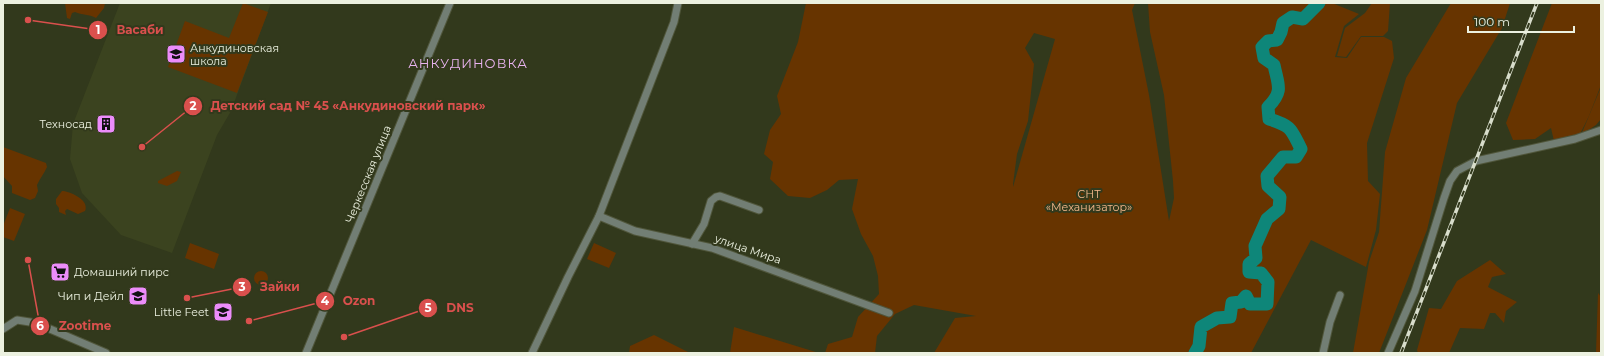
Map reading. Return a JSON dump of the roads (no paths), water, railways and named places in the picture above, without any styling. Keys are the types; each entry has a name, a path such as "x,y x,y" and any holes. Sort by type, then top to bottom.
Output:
{"street":[{"name":"Черкесская улица","path":"306,353 450,3"},
{"path":"532,353 599,216 674,22 678,3"},
{"path":"1388,353 1414,291 1450,181 1457,171 1476,161 1576,139 1601,130"},
{"path":"692,244 704,224 711,201 716,197 720,196 760,210"},
{"name":"улица Мира","path":"599,216 635,231 712,248 889,313"},
{"path":"1323,353 1330,322 1340,295"},
{"path":"3,329 17,320 36,323 106,353"}],"waterway":[{"path":"1195,353 1199,346 1201,327 1217,318 1230,317 1232,303 1241,302 1246,296 1250,304 1267,304 1268,282 1261,273 1249,272 1249,264 1256,258 1255,246 1267,219 1279,209 1280,197 1268,186 1267,176 1283,157 1296,157 1301,149 1293,133 1287,126 1269,119 1268,107 1278,92 1278,83 1274,65 1264,58 1262,47 1268,41 1277,40 1283,23 1292,17 1303,19 1319,3"}],"railway":[{"path":"1401,353 1537,3"}],"place":[{"name":"Васаби","path":"28,20"},
{"name":"Анкудиновская школа","path":"176,54"},
{"name":"Техносад","path":"106,124"},
{"name":"Детский сад № 45 «Анкудиновский парк»","path":"142,147"},
{"name":"Zootime","path":"28,260"},
{"name":"Домашний пирс","path":"60,272"},
{"name":"Чип и Дейл","path":"138,296"},
{"name":"Зайки","path":"187,298"},
{"name":"Little Feet","path":"223,312"},
{"name":"Ozon","path":"249,321"},
{"name":"DNS","path":"344,337"}],"district":[{"name":"АНКУДИНОВКА","path":"468,63"}],"park label":[{"name":"СНТ «Механизатор»","path":"1089,200"}]}
